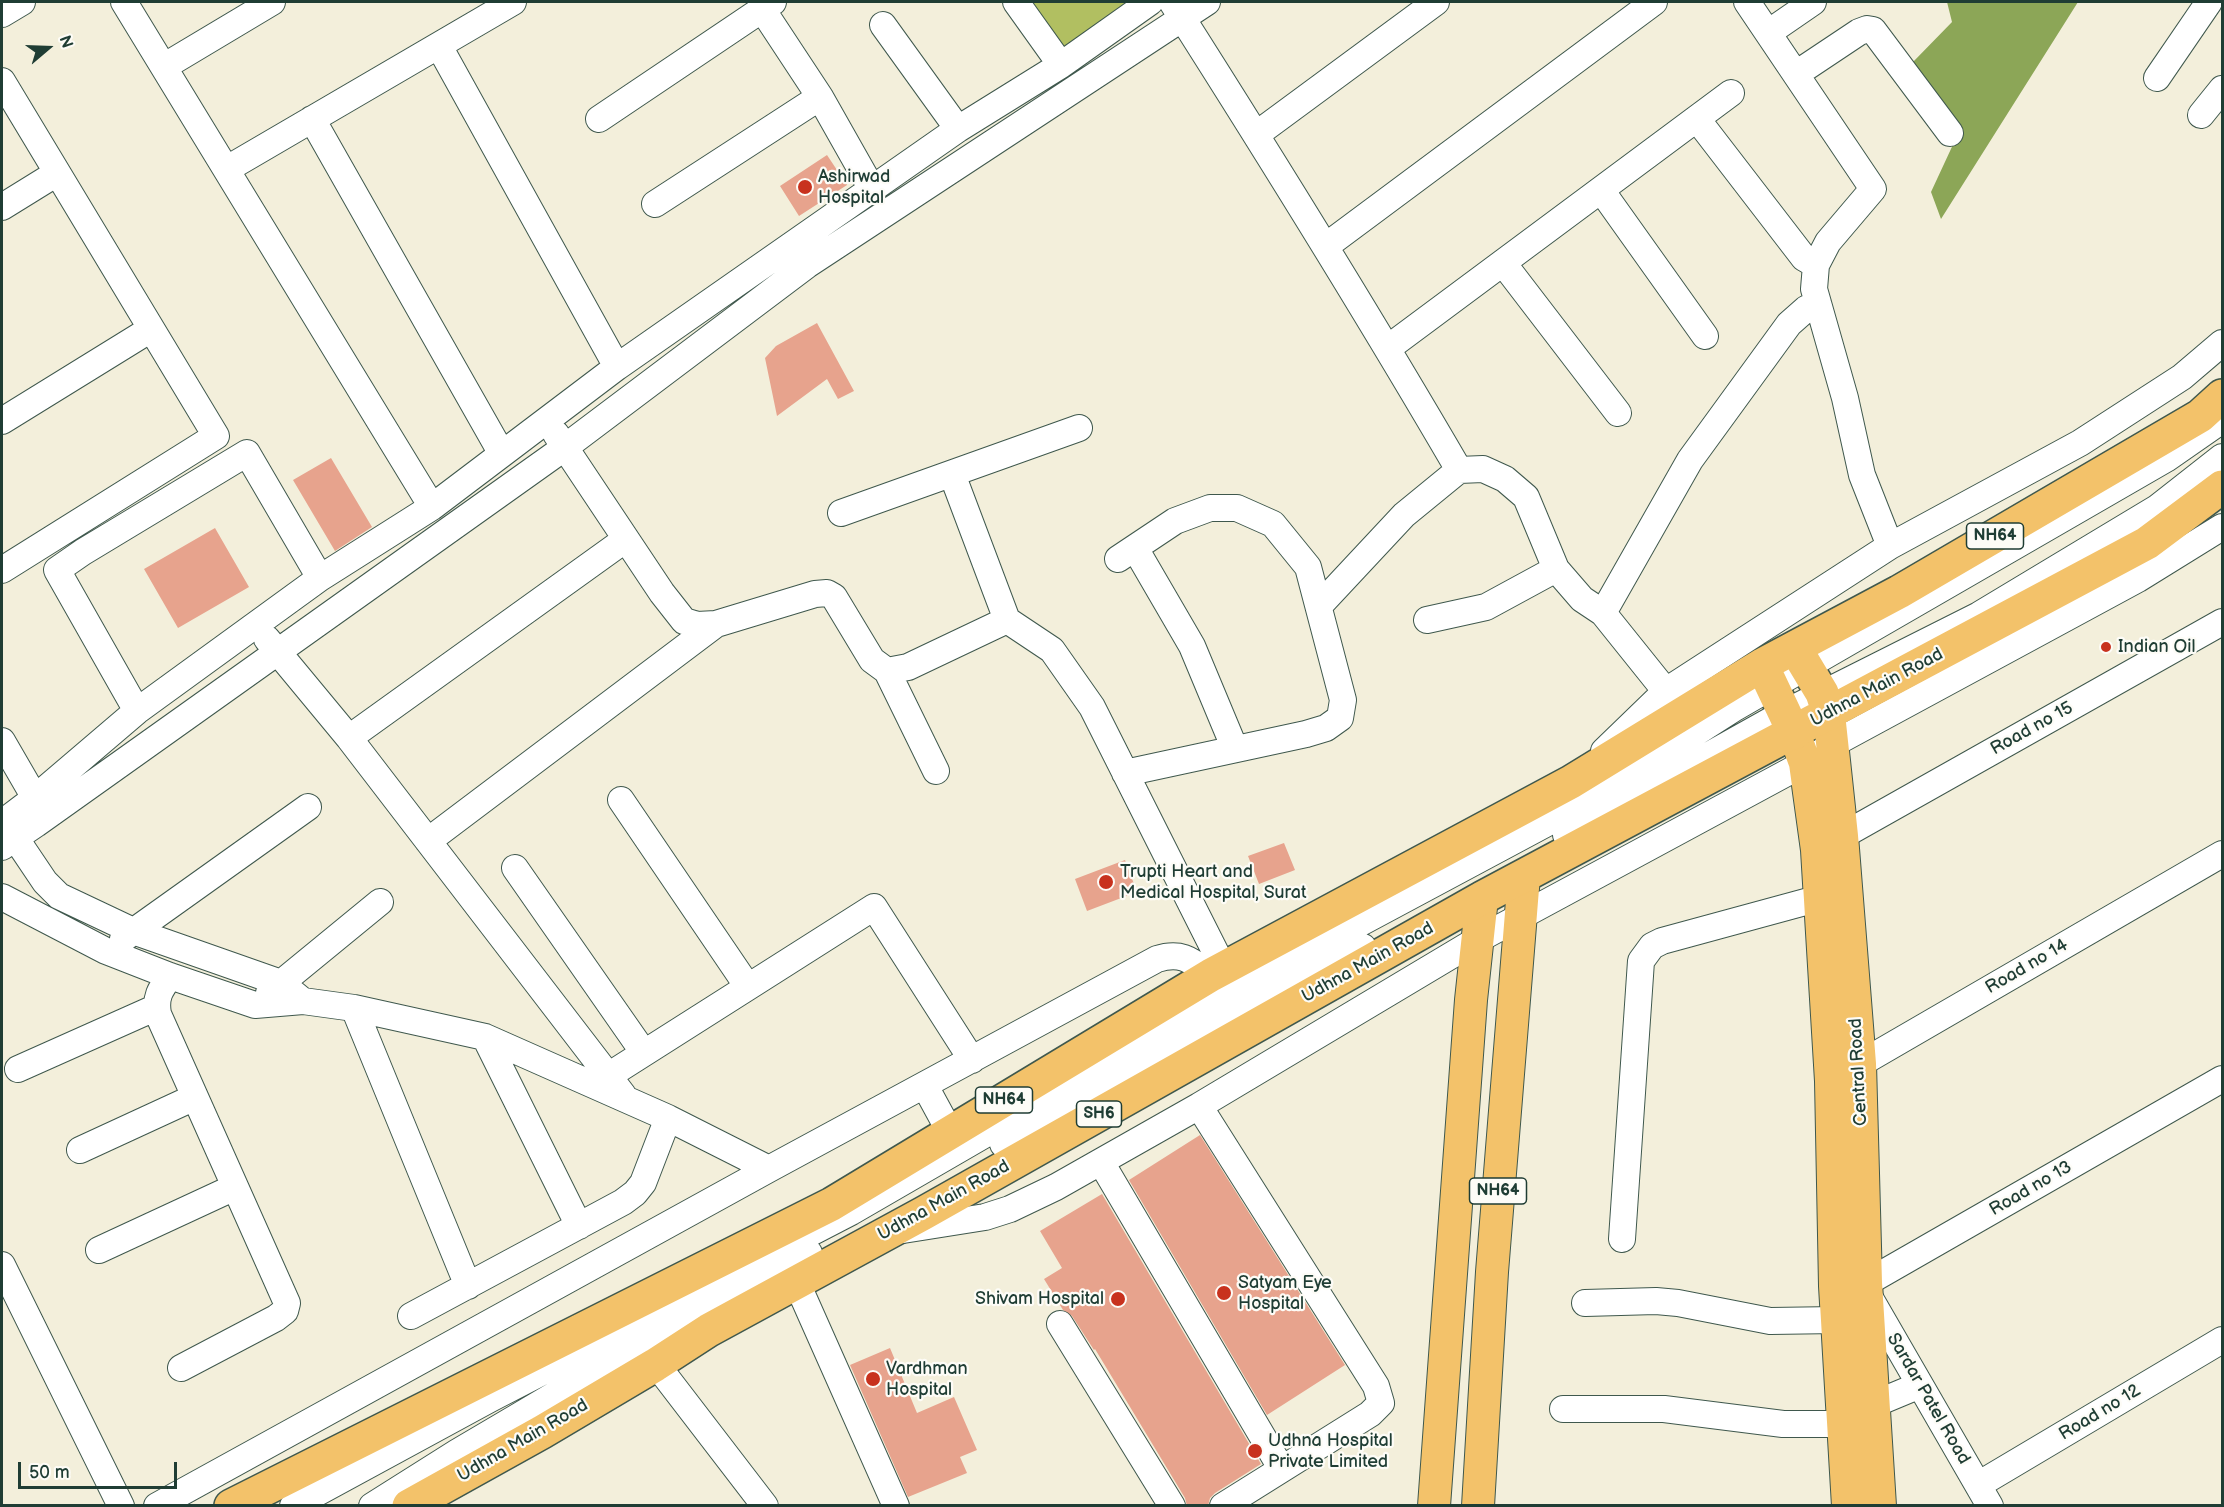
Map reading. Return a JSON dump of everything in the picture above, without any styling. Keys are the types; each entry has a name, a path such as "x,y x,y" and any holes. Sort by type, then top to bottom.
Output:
{"highway":[{"name":"NH64","path":"231,1506 638,1336 831,1204 950,1132 1233,995 1572,782 1675,702 1784,712 1817,693 1899,592 2190,422 2223,396"},
{"name":"Udhna Main Road","path":"409,1506 638,1336 709,1330 888,1232 1233,995 1482,898 1524,876 1817,693 2147,543 2223,487"}],"main road":[{"name":"Central Road","path":"1817,693 1842,836 1860,1064 1872,1405 1880,1506"},
{"name":"Central Road","path":"1784,712 1817,850 1831,1081 1835,1286 1848,1506"},
{"name":"NH64","path":"1478,1506 1492,1272 1524,876"},
{"name":"NH64","path":"1434,1506 1482,898"}],"street":[{"path":"2,15 22,2"},
{"path":"124,2 432,507"},
{"path":"165,66 272,2"},
{"path":"227,169 513,2"},
{"path":"1016,2 1061,65"},
{"path":"5,832 35,798 137,711 255,625 320,578 432,507 617,367 958,129 1061,65 1150,2"},
{"path":"5,832 278,652 564,448 807,265 1178,10 1207,2"},
{"path":"1257,134 1436,2"},
{"path":"1326,246 1653,2"},
{"path":"1747,2 1873,189 1828,242 1816,265 1814,289 1845,398 1862,475 1890,546"},
{"path":"1768,33 1813,2"},
{"path":"2157,78 2208,2"},
{"path":"599,119 768,5 872,189"},
{"path":"1178,10 1326,246 1459,470"},
{"path":"883,25 958,129"},
{"path":"1796,74 1859,33 1867,29 1873,30 1950,133"},
{"path":"439,46 617,367"},
{"path":"2,81 216,436 2,570"},
{"path":"2201,115 2223,89"},
{"path":"1388,348 1731,93"},
{"path":"655,204 820,97"},
{"path":"312,119 502,454"},
{"path":"1697,119 1804,258 1816,265"},
{"path":"2,207 57,173"},
{"path":"1601,190 1705,336"},
{"path":"1503,263 1618,413"},
{"path":"1603,613 1690,460 1789,324 1806,309 1818,303"},
{"path":"2,421 151,329"},
{"path":"1319,606 1404,515 1459,470 1483,469 1505,479 1526,497 1556,569 1582,598 1603,613 1675,702 1890,546 2080,443 2182,377 2223,343"},
{"path":"1817,693 2223,420"},
{"path":"548,421 662,593 684,621 697,625 716,624 815,594 826,593 834,597 872,660 886,671 936,771"},
{"path":"841,513 1079,428"},
{"path":"137,711 57,570 247,453 320,578"},
{"path":"1817,693 1979,615 2157,508 2223,457"},
{"path":"952,474 1007,620 1052,650 1092,707 1233,995"},
{"path":"1125,773 1306,734 1326,728 1340,718 1343,700 1308,567 1273,524 1237,508 1210,508 1175,521 1126,554 1192,646 1235,749"},
{"path":"1817,693 2138,579 2223,527"},
{"path":"349,738 626,538"},
{"path":"1427,620 1486,607 1556,569"},
{"path":"886,671 908,667 1007,620"},
{"name":"Road no 15","path":"1842,836 2223,622"},
{"path":"428,841 716,624"},
{"path":"255,625 349,738 626,1099"},
{"path":"888,1232 985,1217 1010,1209 1056,1187 1199,1106 1477,940 1520,917 1784,712"},
{"path":"372,1506 638,1336 1233,995 1644,793 1784,712"},
{"path":"2,741 35,798"},
{"path":"621,800 748,987"},
{"path":"105,951 308,807"},
{"path":"5,832 59,896 134,931 281,983 303,1001"},
{"name":"Road no 14","path":"1831,1081 2223,854"},
{"path":"515,867 644,1053"},
{"path":"2,897 105,951 255,1005 303,1001 354,1008 485,1037 669,1118 769,1169"},
{"path":"1622,1239 1641,961 1652,946 1662,941 1820,898"},
{"path":"255,1005 380,902"},
{"path":"608,1076 874,907 972,1060"},
{"path":"157,1506 769,1169 1157,959 1177,955 1189,959 1233,995"},
{"path":"170,976 156,1001 158,1014 287,1303 285,1311 276,1318 181,1368"},
{"path":"18,1070 157,1006"},
{"path":"354,1008 468,1286"},
{"path":"485,1037 579,1226"},
{"name":"Road no 13","path":"1835,1286 1867,1288 2223,1079"},
{"path":"925,1086 950,1132"},
{"path":"80,1150 195,1097"},
{"path":"1199,1106 1376,1386 1381,1403 1377,1409 1223,1506"},
{"path":"411,1316 623,1202 635,1193 643,1183 669,1118"},
{"path":"1101,1162 1281,1468"},
{"path":"99,1250 235,1187"},
{"path":"2,1265 121,1506"},
{"path":"796,1281 896,1506"},
{"name":"Sardar Patel Road","path":"1867,1288 1984,1496"},
{"path":"1585,1303 1656,1301 1678,1303 1770,1321 1837,1320"},
{"path":"1060,1324 1172,1506"},
{"path":"293,1506 490,1399 638,1336"},
{"path":"638,1336 765,1506"},
{"name":"Road no 12","path":"1984,1496 2223,1340"},
{"path":"1872,1405 1920,1385"},
{"path":"1563,1409 1664,1409 1783,1424 1843,1424"}],"green space":[{"path":"1031,2 1131,2 1065,54"},
{"path":"1947,2 2078,2 1941,219 1931,192 1957,136 1913,62 1952,22"}],"building":[{"path":"827,155 847,185 799,216 780,186"},
{"path":"817,323 854,391 838,399 827,379 777,416 765,358 776,346"},
{"path":"331,458 372,527 335,551 293,480"},
{"path":"215,528 249,587 178,628 144,569"},
{"path":"1284,843 1295,870 1259,884 1248,856"},
{"path":"1125,860 1137,892 1087,911 1075,879"},
{"path":"1200,1135 1345,1365 1267,1415 1129,1180"},
{"path":"1102,1194 1261,1464 1215,1493 1210,1498 1208,1506 1187,1506 1185,1498 1095,1349 1072,1316 1063,1310 1044,1279 1062,1268 1040,1231"},
{"path":"890,1348 917,1413 954,1397 977,1450 960,1457 967,1473 908,1497 850,1365"}],"place":[{"name":"Ashirwad Hospital","path":"805,187"},
{"name":"Indian Oil","path":"2106,647"},
{"name":"Trupti Heart and Medical Hospital, Surat","path":"1106,882"},
{"name":"Satyam Eye Hospital","path":"1224,1293"},
{"name":"Shivam Hospital","path":"1118,1299"},
{"name":"Vardhman Hospital","path":"873,1379"},
{"name":"Udhna Hospital Private Limited","path":"1255,1451"}]}
